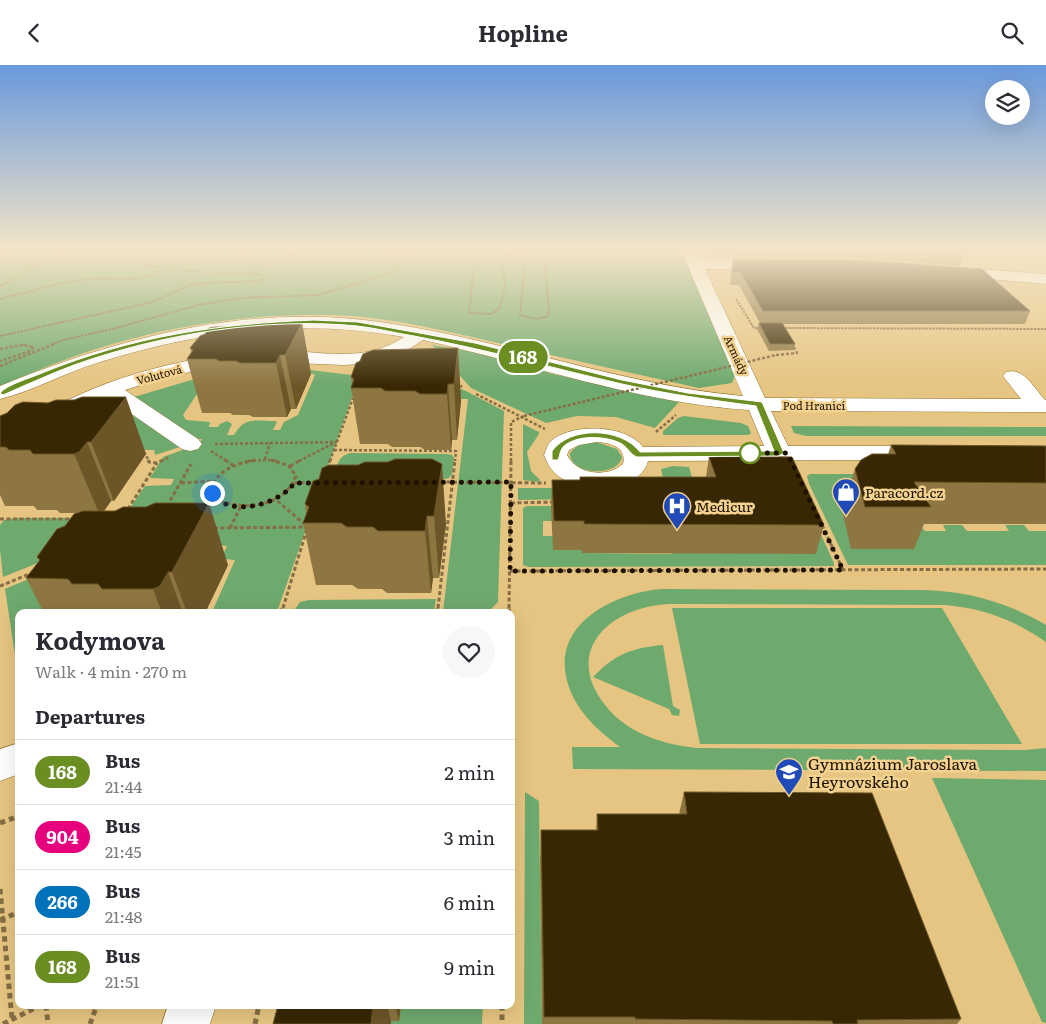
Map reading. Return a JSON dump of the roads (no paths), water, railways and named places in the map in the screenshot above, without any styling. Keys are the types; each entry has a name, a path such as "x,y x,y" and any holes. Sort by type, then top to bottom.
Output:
{"street":[{"name":"Armády","path":"711,297 779,453"},
{"name":"Pod Hranicí","path":"0,393 44,374 99,355 152,340 210,329 260,324 314,322 358,324 420,334 688,395 759,404 1042,406"},
{"name":"Volutová","path":"0,453 36,425 80,401 109,389 176,369 247,357 283,355 351,358 377,357 394,351 420,334"},
{"path":"1013,376 1042,406"},
{"path":"109,389 196,444"},
{"path":"637,455 946,453"},
{"path":"0,765 15,759"},
{"path":"186,1024 191,1009"}],"place":[{"name":"Paracord.cz","path":"846,516"},
{"name":"Medicur","path":"677,530"},
{"name":"Gymnázium Jaroslava Heyrovského","path":"789,796"}]}
